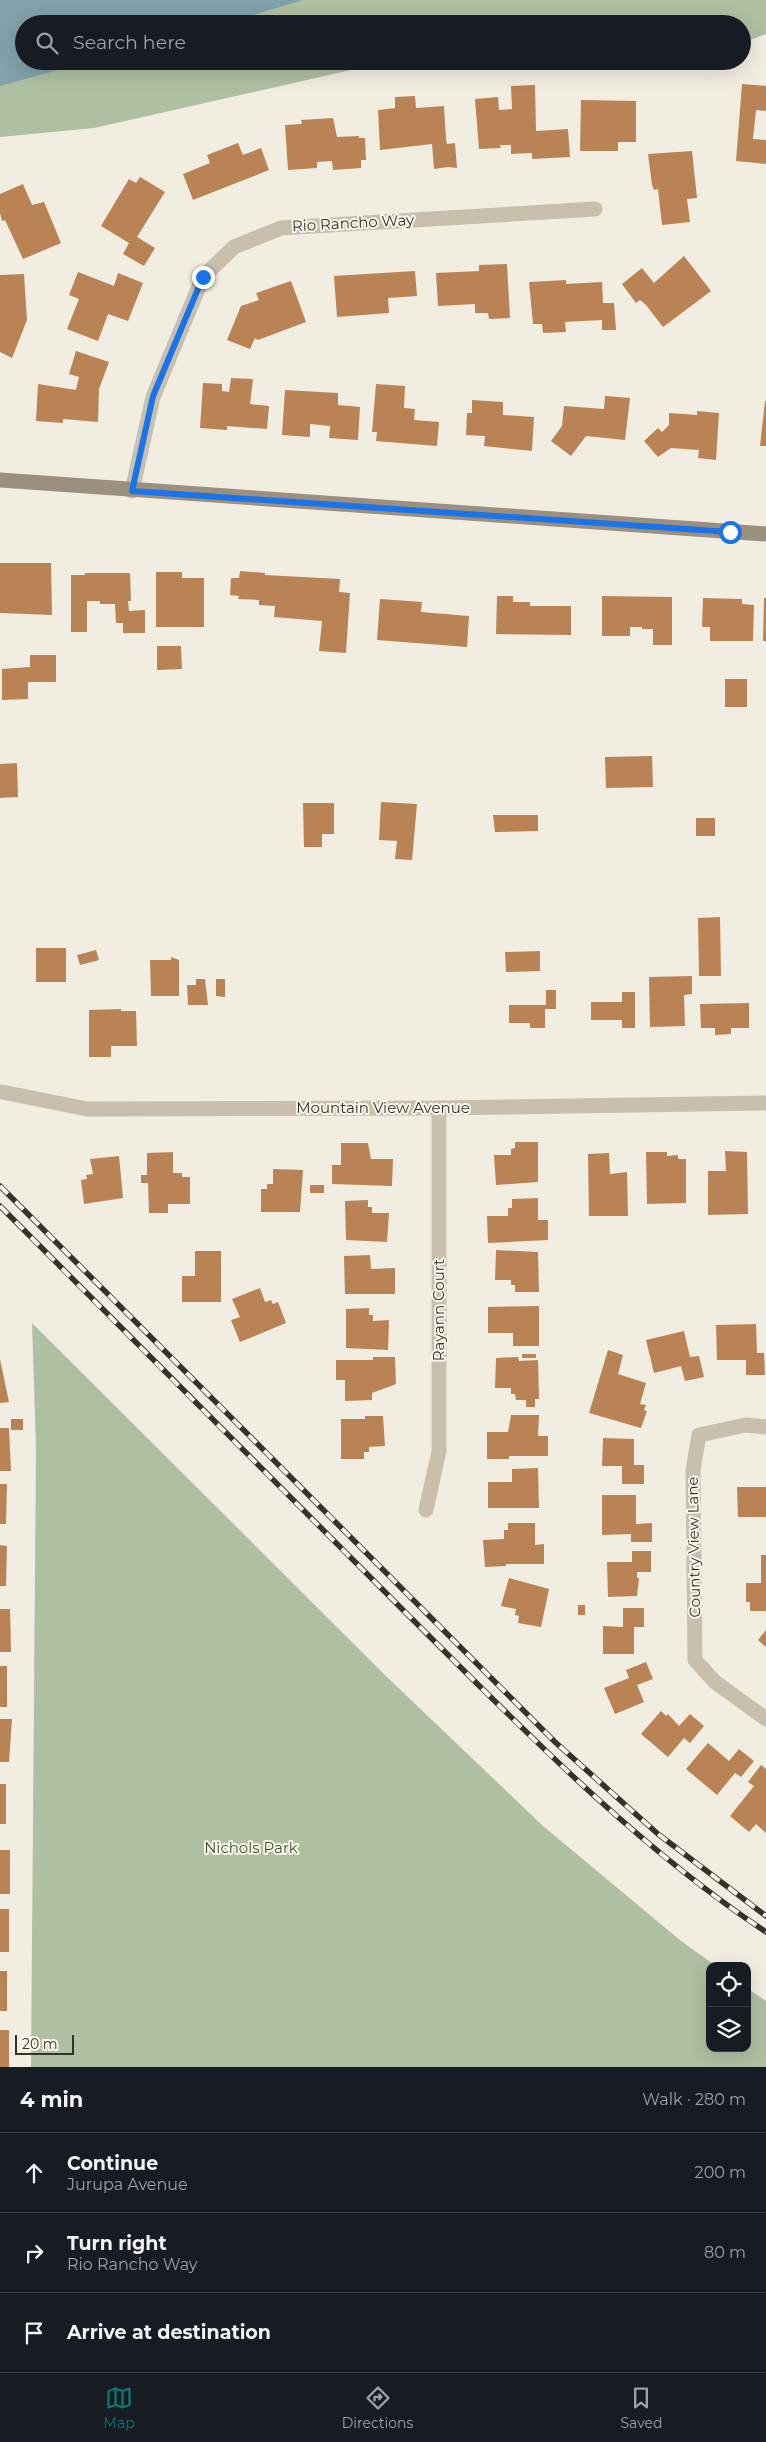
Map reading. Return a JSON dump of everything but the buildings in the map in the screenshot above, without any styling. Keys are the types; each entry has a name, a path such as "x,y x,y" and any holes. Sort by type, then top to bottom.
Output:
{"main road":[{"path":"0,480 132,491 766,534"}],"street":[{"name":"Rio Rancho Way","path":"132,491 153,396 203,277 234,247 281,228 595,209"},
{"name":"Mountain View Avenue","path":"2,1092 87,1109 439,1108 766,1103"},
{"name":"Rayann Court","path":"426,1510 439,1451 439,1108"},
{"name":"Country View Lane","path":"766,1427 746,1426 699,1435 693,1470 695,1660 715,1682 766,1719"}],"green space":[{"path":"0,0 766,0 766,34 751,40 751,15 15,15 15,70 351,70 94,128 0,137"},
{"name":"Nichols Park","path":"32,1323 388,1678 543,1826 681,1941 710,1962 706,1962 706,2052 751,2052 751,1991 766,2001 766,2067 31,2067 36,1449"}],"water":[{"path":"0,0 303,0 253,15 15,15 15,70 58,70 0,86"}],"railway":[{"path":"0,1186 555,1742 658,1834 766,1916"},
{"path":"0,1206 405,1612 578,1781 669,1860 766,1932"}],"route":[{"path":"203,277 153,396 132,491 730,532"}]}
